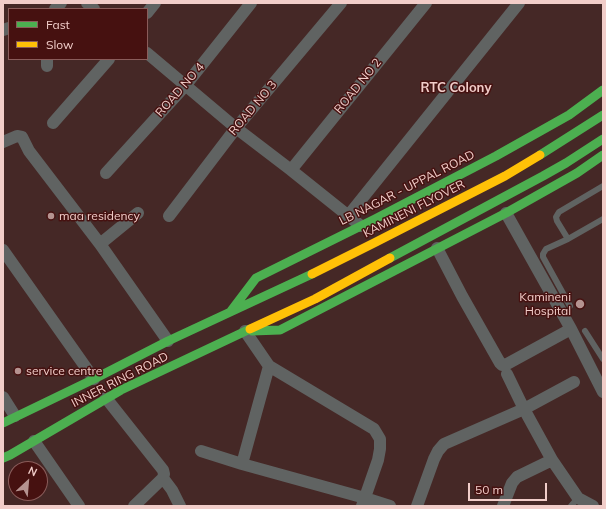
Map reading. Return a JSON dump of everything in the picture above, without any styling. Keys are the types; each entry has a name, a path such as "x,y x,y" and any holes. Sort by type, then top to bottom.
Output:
{"main road":[{"name":"LB NAGAR - UPPAL ROAD","path":"230,313 256,278 375,219 496,156 569,115 603,90"},
{"name":"KAMINENI FLYOVER","path":"230,313 376,242 498,179 549,150 603,115"},
{"path":"245,331 315,299 498,201 566,163 603,139"},
{"path":"245,331 280,330 506,213 576,173 603,155"},
{"name":"INNER RING ROAD","path":"3,422 94,379 116,380 162,358 168,341 230,313"},
{"name":"INNER RING ROAD","path":"6,457 106,398 116,380 162,358 245,331"}],"street":[{"path":"148,12 155,3"},
{"name":"ROAD NO 4","path":"106,173 185,86 251,3"},
{"name":"ROAD NO 3","path":"170,216 236,128 341,3"},
{"name":"ROAD NO 2","path":"291,170 426,3"},
{"path":"348,216 519,3"},
{"path":"148,55 236,128 361,226"},
{"path":"53,123 108,60"},
{"path":"3,142 17,136 22,138 29,151 100,244 168,341"},
{"path":"100,244 138,213"},
{"path":"506,213 571,329 603,392"},
{"path":"437,248 500,364 508,364 571,329"},
{"path":"3,250 94,379"},
{"path":"245,331 269,366 374,429 380,439 380,449 378,460 364,502"},
{"path":"242,464 269,366"},
{"path":"507,374 524,409 575,502 593,506"},
{"path":"417,506 434,459 444,444 524,409 574,382"},
{"path":"3,397 15,416"},
{"path":"106,398 162,470 164,474 163,478 172,490 180,506"},
{"path":"34,441 79,506"},
{"path":"201,451 364,502 390,506"},
{"path":"503,506 512,482 517,477 552,460"},
{"path":"134,506 163,478"}],"lane":[{"path":"568,239 557,221 556,217 559,212 603,186"},
{"path":"570,306 542,254 546,249 568,239 603,219"},
{"path":"585,331 603,359"}],"traffic: fast":[{"path":"231,311 256,278 375,219 496,156 569,115 603,90"},
{"path":"540,155 603,115"},
{"path":"390,258 543,176 603,139"},
{"path":"252,331 280,330 506,213 577,173 603,155"},
{"path":"3,423 168,341 312,274"},
{"path":"3,458 121,390 250,329"}],"traffic: slow":[{"path":"312,274 505,176 540,155"},
{"path":"250,329 315,299 390,258"}],"place":[{"name":"maa residency","path":"51,216"},
{"name":"Kamineni Hospital","path":"580,304"},
{"name":"service centre","path":"18,371"}],"district":[{"name":"RTC Colony","path":"456,88"}]}
